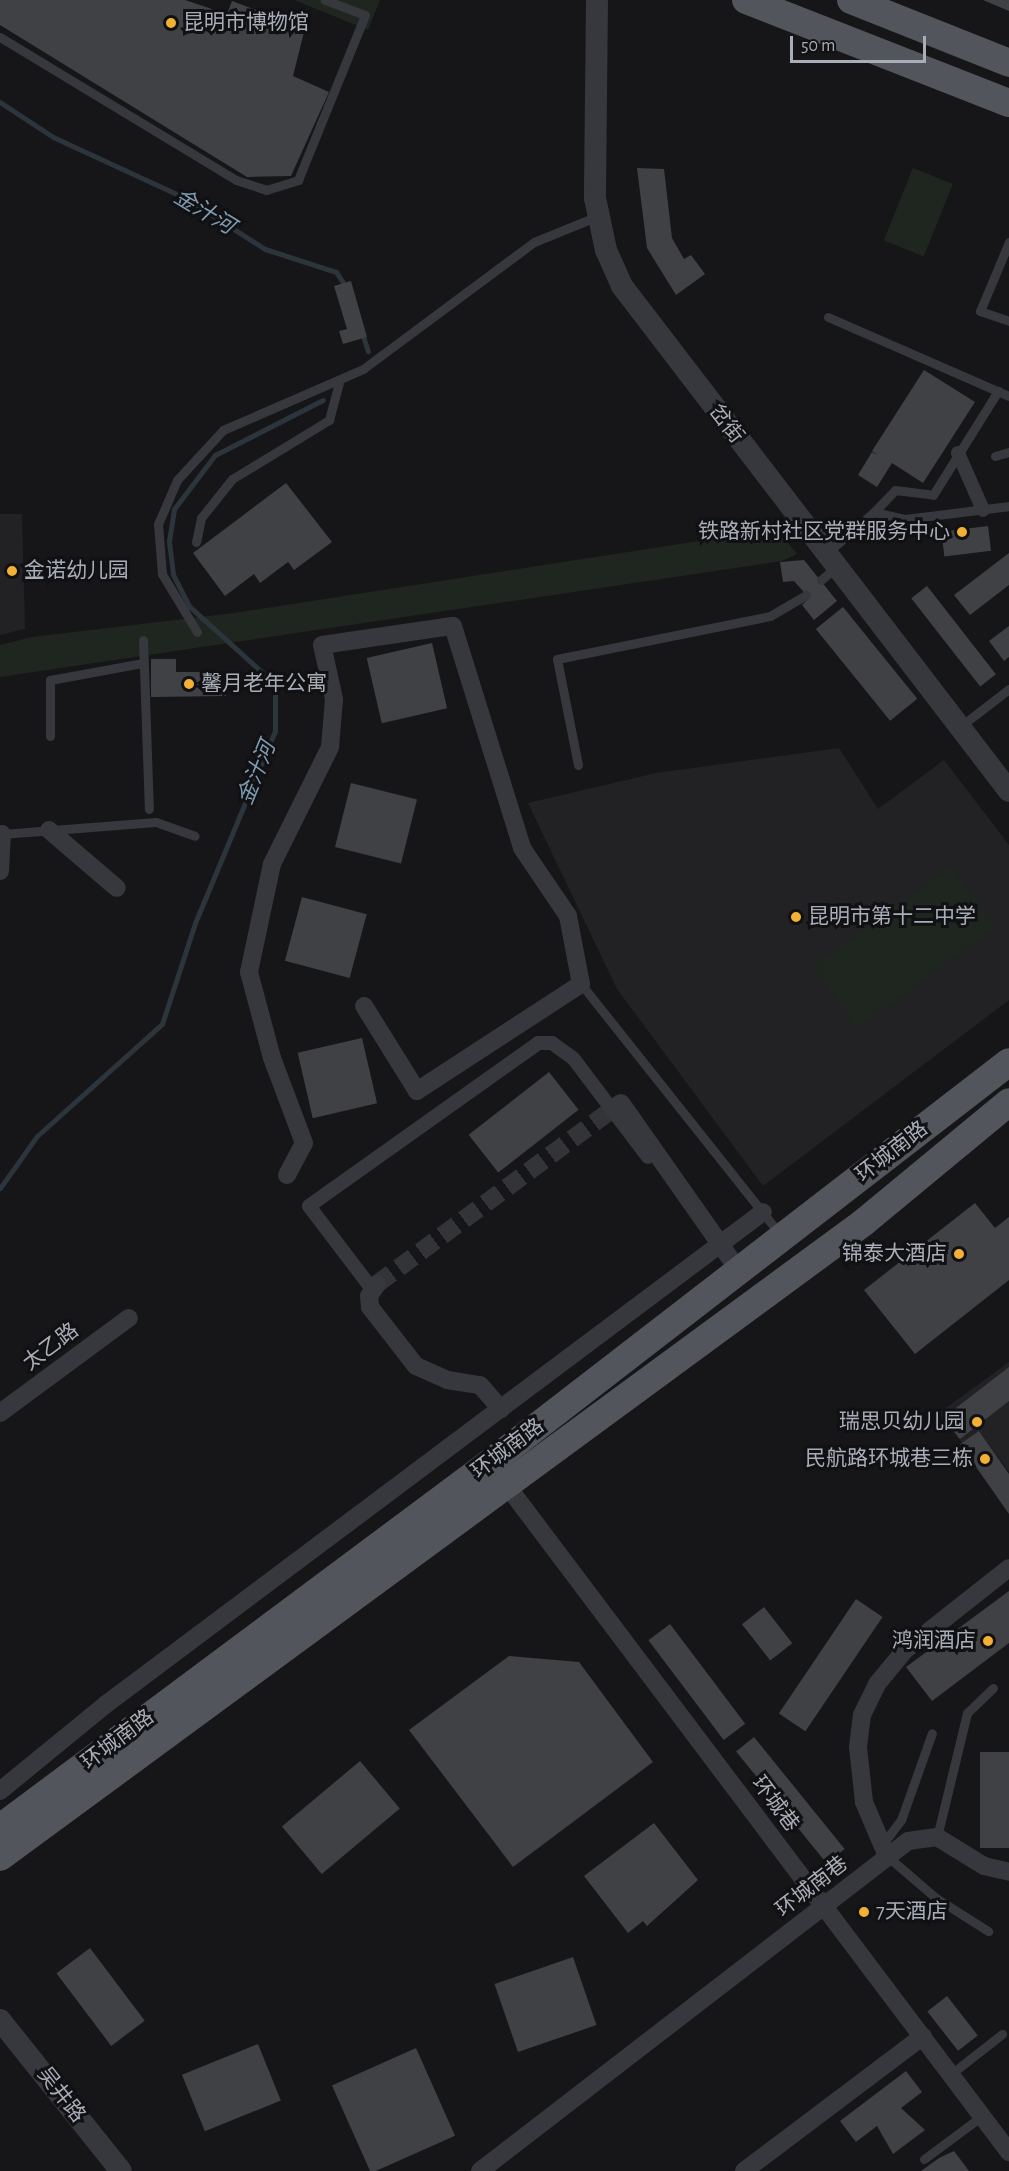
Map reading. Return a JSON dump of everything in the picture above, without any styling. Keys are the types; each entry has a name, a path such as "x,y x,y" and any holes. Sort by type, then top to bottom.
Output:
{"main road":[{"path":"746,0 1009,103"},
{"path":"851,0 1009,63"},
{"name":"环城南路","path":"0,1828 739,1271 1009,1062"},
{"name":"环城南路","path":"0,1857 505,1483 864,1222 1009,1102"}],"street":[{"name":"岔街","path":"597,0 598,216 610,263 639,313 831,564 1009,791"},
{"name":"岔街","path":"611,0 609,197 623,258 650,305 831,564 970,719 1009,770"},
{"path":"958,453 982,510"},
{"path":"287,1175 304,1143 272,1058 249,972 272,864 330,747 334,699 322,645 453,626 522,848 568,916 581,984 417,1091 364,1006"},
{"path":"49,831 117,888"},
{"path":"0,871 2,834"},
{"path":"501,1408 480,1385 447,1380 416,1366 370,1307 375,1287 309,1206 538,1043 552,1043 573,1058 674,1184 739,1271"},
{"path":"621,1103 662,1155 674,1184"},
{"path":"0,1791 501,1408 763,1212"},
{"name":"太乙路","path":"0,1413 129,1318"},
{"name":"环城巷","path":"505,1483 1009,2152"},
{"path":"885,1851 864,1802 859,1768 862,1715 877,1684 905,1650 1009,1568"},
{"path":"937,1837 984,1866 1009,1872"},
{"name":"环城南巷","path":"480,2171 824,1907 885,1851 908,1841 937,1837"},
{"name":"吴井路","path":"0,2019 121,2171"},
{"path":"744,2171 923,2036"}],"lane":[{"path":"0,37 236,180 266,190 298,180 365,15 325,0"},
{"path":"197,633 173,600 157,549 158,524 177,480 223,430 363,369 534,242 598,216"},
{"path":"1009,242 980,310 1009,321"},
{"path":"828,317 1009,396"},
{"path":"196,542 201,518 232,479 329,420 340,378"},
{"path":"831,564 895,490 933,495 998,391"},
{"path":"995,456 1009,452"},
{"path":"874,512 905,519 1009,506"},
{"path":"578,765 557,659 770,616 806,595"},
{"path":"143,640 142,663 149,809"},
{"path":"50,736 50,680 142,663"},
{"path":"970,719 1009,689"},
{"path":"2,834 156,822 195,836"},
{"path":"581,984 783,1237"},
{"path":"937,1837 967,1713 993,1688"},
{"path":"932,1733 901,1820 885,1851 936,1898 988,1931"},
{"path":"951,2074 1002,2034"},
{"path":"924,2159 982,2116"}],"shaded area":[{"path":"294,0 380,0 368,30"},
{"path":"913,168 953,184 924,256 884,240"},
{"name":"金诺幼儿园","path":"0,514 22,514 25,629 0,635"},
{"path":"777,529 797,554 782,561 0,677 0,645 32,637 234,613"},
{"name":"昆明市第十二中学","path":"839,748 878,809 944,760 1009,845 1009,1000 763,1186 617,989 528,803 656,773"},
{"path":"951,866 996,928 858,1029 813,967"},
{"name":"瑞思贝幼儿园","path":"1009,1362 1009,1472 979,1431 962,1443 939,1413"}],"building":[{"name":"昆明市博物馆","path":"0,0 185,0 227,14 232,1 305,28 293,76 329,92 291,176 247,177 0,25"},
{"path":"983,0 1009,0 1009,11"},
{"path":"637,168 664,169 672,238 684,259 691,255 705,274 676,295 647,248"},
{"path":"351,281 367,337 343,344 339,331 347,329 334,286"},
{"path":"924,370 975,402 923,483 892,463 877,487 858,475 872,452 878,455 872,451"},
{"path":"286,483 332,542 294,570 288,562 260,583 254,574 225,596 193,553"},
{"path":"988,526 991,551 944,557 941,532"},
{"path":"1009,553 1009,585 970,615 954,595"},
{"path":"804,560 837,601 814,620 802,605 809,598 794,581 783,582 780,562"},
{"path":"927,586 996,674 980,687 911,598"},
{"path":"843,607 917,699 890,721 816,629"},
{"path":"1009,626 1009,657 1004,661 989,641"},
{"path":"432,643 447,708 382,723 367,658"},
{"name":"馨月老年公寓","path":"151,659 176,659 176,672 226,672 226,696 151,697"},
{"path":"351,783 417,799 401,863 335,847"},
{"path":"302,897 367,914 350,978 285,961"},
{"path":"362,1038 377,1103 313,1118 298,1053"},
{"path":"549,1072 579,1110 498,1173 469,1135"},
{"name":"锦泰大酒店","path":"975,1203 995,1228 1009,1217 1009,1280 915,1354 864,1290"},
{"name":"瑞思贝幼儿园","path":"1009,1367 1009,1401 960,1439 943,1418"},
{"name":"民航路环城巷三栋","path":"979,1431 1009,1474 1009,1514 960,1444"},
{"path":"1009,1591 1009,1643 932,1701 906,1667"},
{"path":"856,1599 883,1617 805,1731 779,1713"},
{"path":"764,1607 792,1643 770,1660 742,1624"},
{"path":"670,1624 745,1724 724,1740 648,1640"},
{"path":"509,1656 579,1662 653,1762 513,1867 409,1730"},
{"path":"754,1737 845,1849 827,1863 736,1751"},
{"path":"980,1752 1009,1752 1009,1848 980,1848"},
{"path":"360,1761 400,1808 322,1874 282,1827"},
{"path":"654,1823 698,1880 647,1926 643,1921 628,1933 584,1876"},
{"path":"90,1948 145,2021 111,2046 56,1973"},
{"path":"573,1957 596,2025 518,2052 495,1984"},
{"path":"947,1996 978,2035 958,2051 927,2011"},
{"path":"258,2044 281,2101 205,2131 182,2075"},
{"path":"416,2048 455,2136 376,2171 370,2171 332,2085"},
{"path":"906,2071 922,2092 901,2108 925,2130 893,2154 877,2126 856,2142 840,2121"},
{"path":"954,2151 969,2171 921,2171 939,2158"}],"waterway":[{"name":"金汁河","path":"0,102 53,137 185,198 265,249 336,272 346,287"},
{"name":"金汁河","path":"362,333 368,351"},
{"name":"金汁河","path":"0,1188 37,1136 162,1024 195,923 275,731 275,684 189,606 173,574 169,541 174,509 215,455 323,400"}],"tunnel":[{"path":"377,1284 621,1103"}],"place":[{"name":"昆明市博物馆","path":"171,23"},
{"name":"铁路新村社区党群服务中心","path":"962,532"},
{"name":"金诺幼儿园","path":"12,571"},
{"name":"馨月老年公寓","path":"189,684"},
{"name":"昆明市第十二中学","path":"796,917"},
{"name":"锦泰大酒店","path":"959,1254"},
{"name":"瑞思贝幼儿园","path":"977,1422"},
{"name":"民航路环城巷三栋","path":"985,1459"},
{"name":"鸿润酒店","path":"988,1641"},
{"name":"7天酒店","path":"864,1912"}]}
